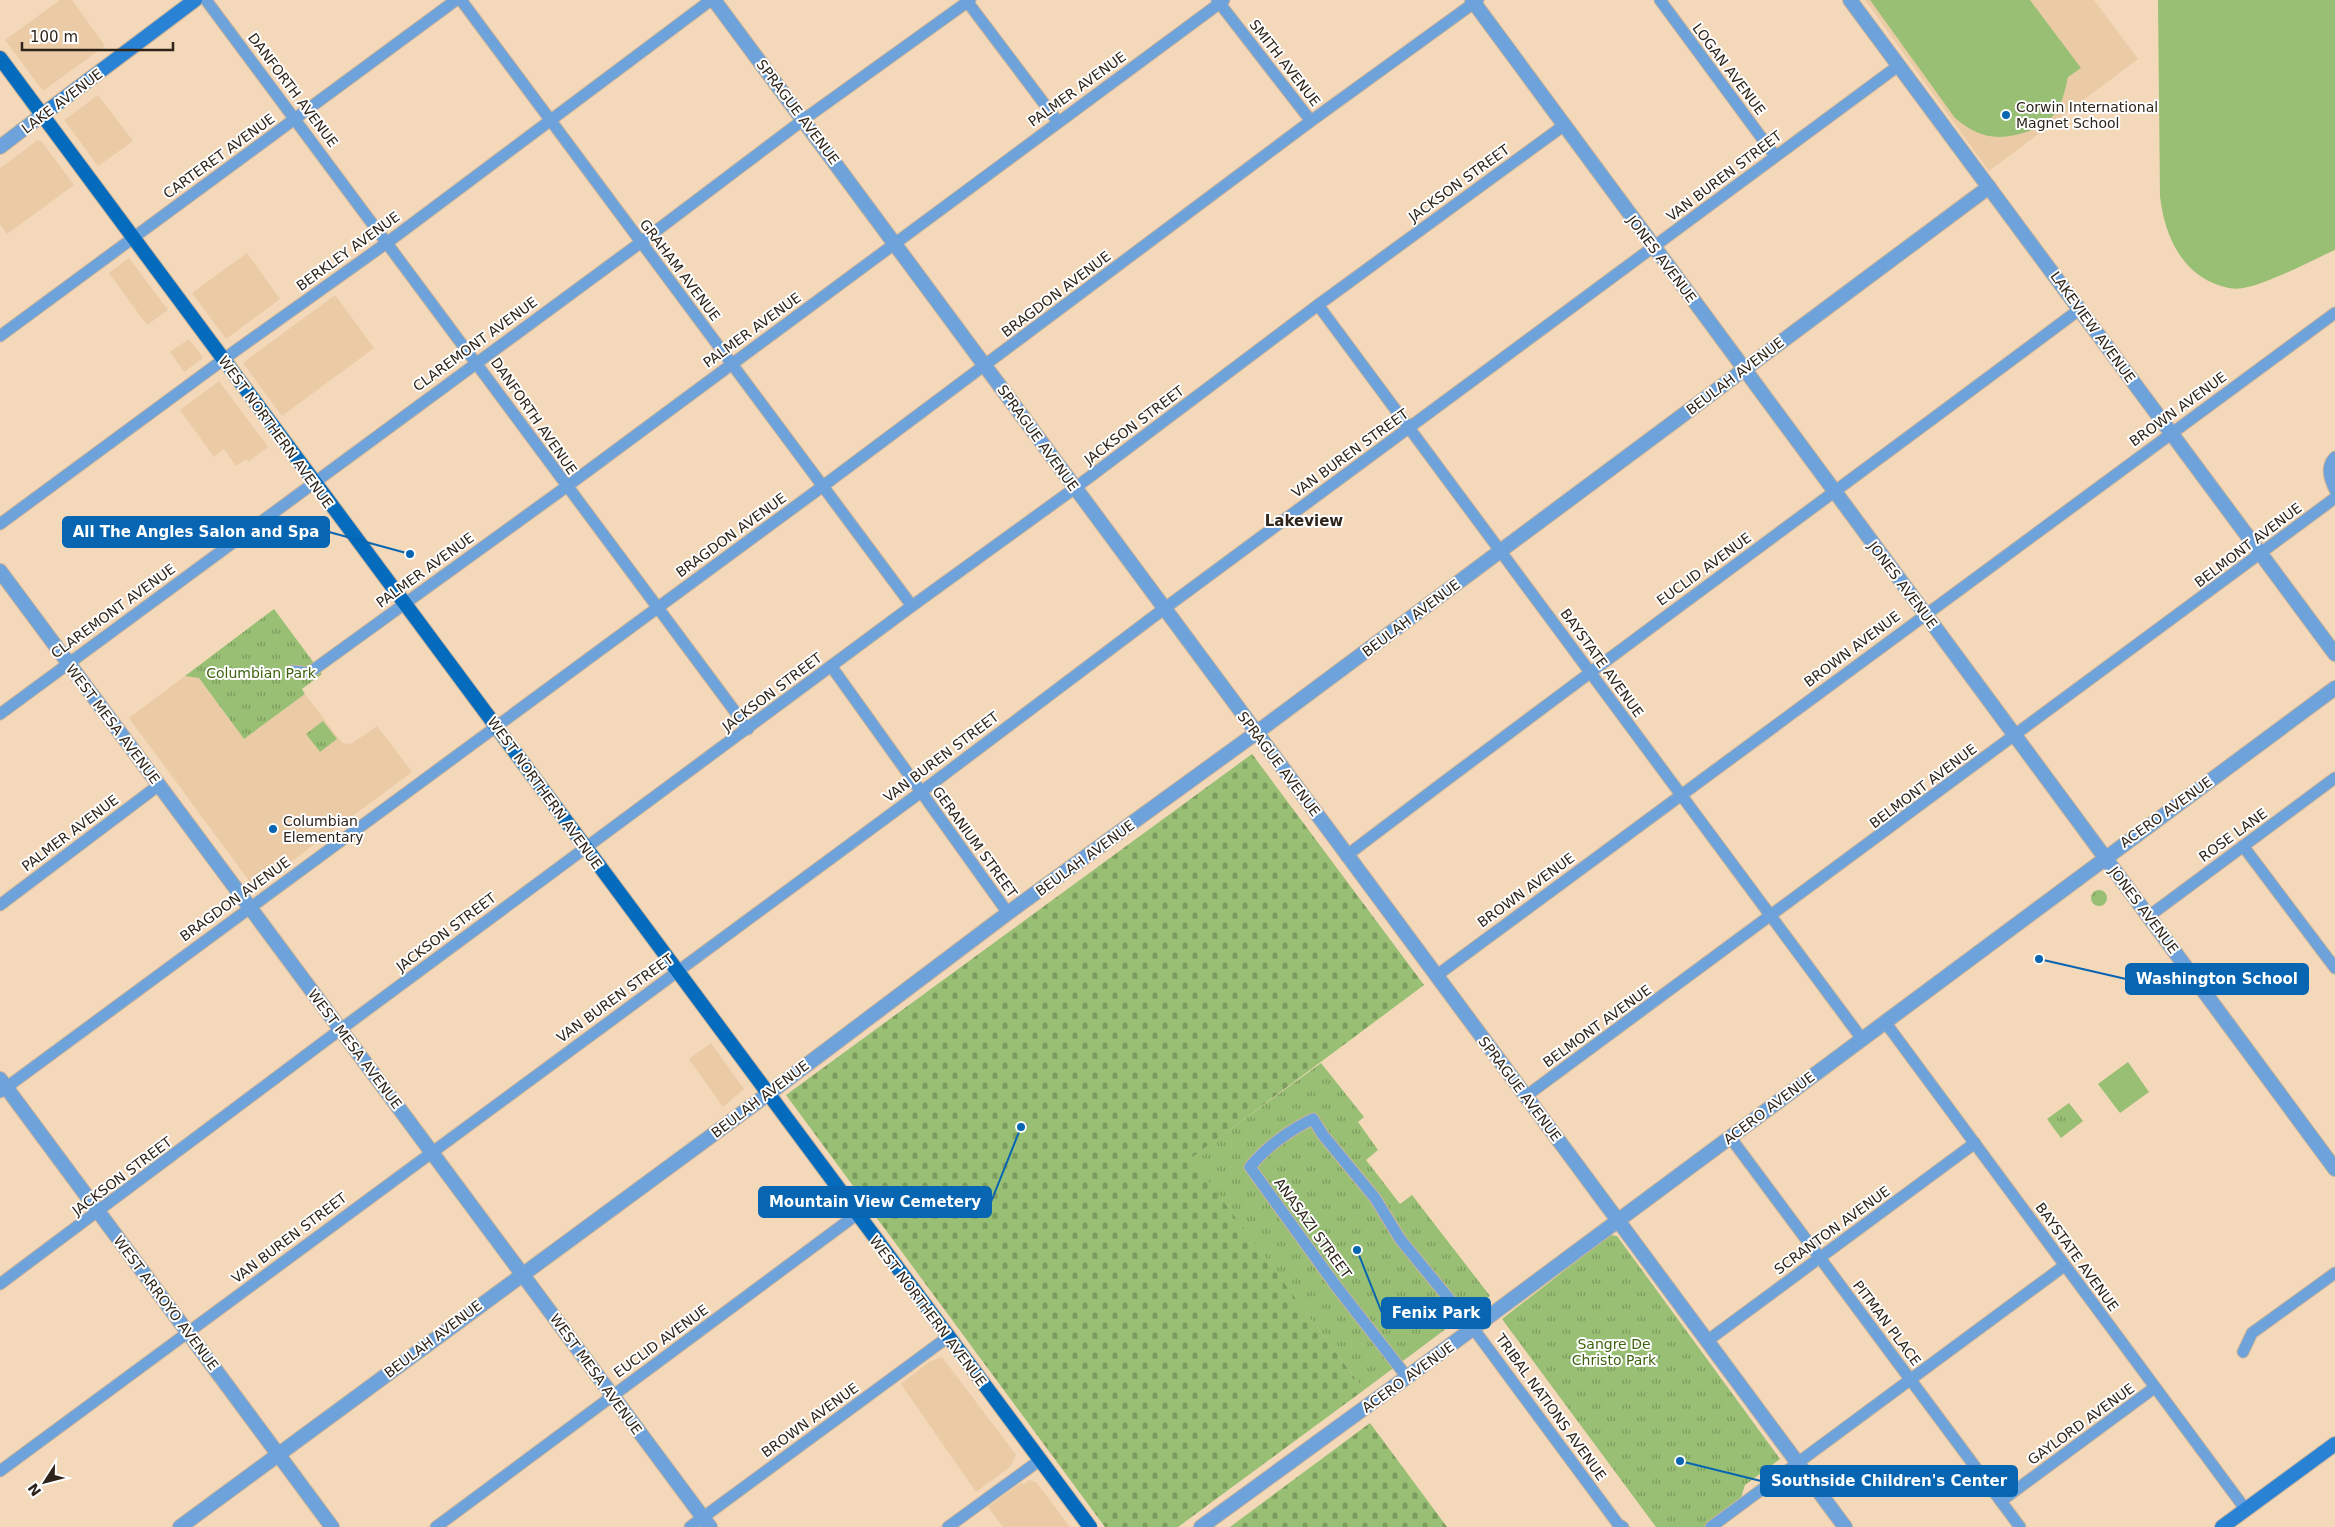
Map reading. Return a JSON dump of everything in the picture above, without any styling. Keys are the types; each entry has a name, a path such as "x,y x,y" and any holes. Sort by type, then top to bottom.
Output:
{"main road":[{"name":"LAKE AVENUE","path":"42,115 195,0"},
{"name":"WEST NORTHERN AVENUE","path":"0,58 856,1215 1090,1527"},
{"path":"2222,1527 2335,1444"}],"street":[{"name":"DANFORTH AVENUE","path":"206,0 477,361 566,487 748,729"},
{"name":"CARTERET AVENUE","path":"0,336 456,0"},
{"name":"GRAHAM AVENUE","path":"461,0 912,606"},
{"name":"BERKLEY AVENUE","path":"0,524 223,360 388,242 713,0"},
{"name":"SPRAGUE AVENUE","path":"713,0 1845,1527"},
{"name":"LOGAN AVENUE","path":"1660,0 1775,156"},
{"name":"LAKEVIEW AVENUE","path":"1850,0 2335,654"},
{"name":"CLAREMONT AVENUE","path":"0,714 477,361 640,243 803,120 968,1"},
{"path":"968,1 1058,122"},
{"name":"PALMER AVENUE","path":"292,671 309,673 566,487 1221,1"},
{"name":"SMITH AVENUE","path":"1221,1 1311,121"},
{"name":"BRAGDON AVENUE","path":"2,1086 823,486 1474,1"},
{"name":"JONES AVENUE","path":"1474,1 1563,126 2335,1169"},
{"name":"VAN BUREN STREET","path":"0,1471 431,1151 921,792 1164,608 1898,66"},
{"name":"LAKE AVENUE","path":"0,147 42,115"},
{"name":"JACKSON STREET","path":"0,1284 585,848 1075,488 1318,305 1563,126"},
{"name":"BEULAH AVENUE","path":"180,1527 522,1273 768,1094 1008,913 1256,734 1988,187"},
{"name":"BAYSTATE AVENUE","path":"1318,305 1862,1039"},
{"name":"EUCLID AVENUE","path":"1346,856 1589,672 1834,493 2080,309"},
{"name":"BROWN AVENUE","path":"1436,976 2335,313"},
{"path":"2335,457 2332,461 2328,477 2335,490"},
{"name":"BELMONT AVENUE","path":"1526,1096 2016,736 2335,498"},
{"name":"WEST MESA AVENUE","path":"0,571 706,1522"},
{"name":"GERANIUM STREET","path":"831,666 1008,913"},
{"name":"ACERO AVENUE","path":"1201,1527 1407,1377 2104,857 2335,688"},
{"name":"ROSE LANE","path":"2149,916 2335,778"},
{"name":"PALMER AVENUE","path":"0,905 159,785"},
{"path":"2244,846 2335,968"},
{"name":"BAYSTATE AVENUE","path":"1885,1022 2246,1510"},
{"name":"WEST ARROYO AVENUE","path":"2,1086 99,1212 332,1527"},
{"name":"ANASAZI STREET","path":"1313,1119 1301,1124 1256,1159 1250,1167 1336,1286 1407,1377"},
{"name":"TRIBAL NATIONS AVENUE","path":"1313,1119 1323,1135 1375,1198 1400,1239 1473,1328 1620,1526"},
{"name":"PITMAN PLACE","path":"1730,1137 2020,1527"},
{"name":"SCRANTON AVENUE","path":"1707,1341 1975,1143"},
{"name":"EUCLID AVENUE","path":"436,1527 856,1215"},
{"path":"1710,1527 2064,1266"},
{"path":"2242,1352 2252,1333 2335,1273"},
{"name":"BROWN AVENUE","path":"690,1527 706,1522 948,1337"},
{"name":"GAYLORD AVENUE","path":"2001,1501 2154,1388"},
{"path":"948,1527 1040,1460"}],"shaded area":[{"path":"60,0 72,0 105,46 43,91 5,40"},
{"name":"Corwin International Magnet School","path":"1865,0 2094,0 2138,59 1989,171"},
{"path":"98,95 133,141 98,166 64,120"},
{"path":"38,140 42,142 74,185 7,234 0,224 0,168"},
{"path":"247,253 280,299 226,339 192,293"},
{"path":"129,258 168,310 147,325 109,273"},
{"path":"335,295 374,348 282,416 243,363"},
{"path":"189,339 203,358 184,372 170,352"},
{"path":"219,381 268,447 248,462 246,459 236,466 224,449 214,457 180,410"},
{"name":"Columbian Elementary","path":"185,676 199,678 244,739 305,694 342,743 351,744 377,726 412,772 257,887 253,886 129,718"},
{"path":"711,1043 744,1089 723,1107 689,1059"},
{"path":"942,1357 1016,1455 1011,1466 976,1492 901,1384 929,1362"},
{"path":"1029,1480 1036,1482 1070,1527 1003,1527 988,1507 1021,1483 1024,1484"}],"green space":[{"name":"Corwin International Magnet School","path":"1870,0 2030,0 2081,68 2068,77 2059,108 2043,125 2027,132 2003,137 1987,136 1971,129 1955,118"},
{"path":"2158,0 2335,0 2335,250 2277,277 2239,289 2213,283 2191,268 2182,258 2169,235 2160,196"},
{"name":"Columbian Park","path":"274,609 322,674 302,689 305,694 244,739 199,678 185,676"},
{"path":"323,721 337,739 320,752 306,734"},
{"path":"1252,754 1424,985 1192,1158 1364,1390 1178,1527 1105,1527 786,1095"},
{"path":"2096,890 2102,890 2107,895 2105,904 2096,906 2091,901 2091,895"},
{"path":"2128,1062 2149,1092 2120,1113 2098,1084"},
{"path":"1321,1063 1364,1117 1358,1122 1378,1150 1366,1160 1400,1204 1412,1195 1490,1296 1364,1390 1191,1158"},
{"path":"2069,1103 2083,1121 2061,1138 2047,1119"},
{"name":"Sangre De Christo Park","path":"1610,1235 1617,1236 1780,1459 1745,1485 1737,1510 1715,1527 1656,1527 1502,1319"},
{"path":"1370,1423 1447,1527 1230,1527"}],"place":[{"name":"Corwin International Magnet School","path":"2006,115"},
{"name":"All The Angles Salon and Spa","path":"410,554"},
{"name":"Columbian Elementary","path":"273,829"},
{"name":"Washington School","path":"2039,959"},
{"name":"Mountain View Cemetery","path":"1021,1127"},
{"name":"Fenix Park","path":"1357,1250"},
{"name":"Southside Children's Center","path":"1680,1461"}],"district":[{"name":"Lakeview","path":"1304,521"}]}
